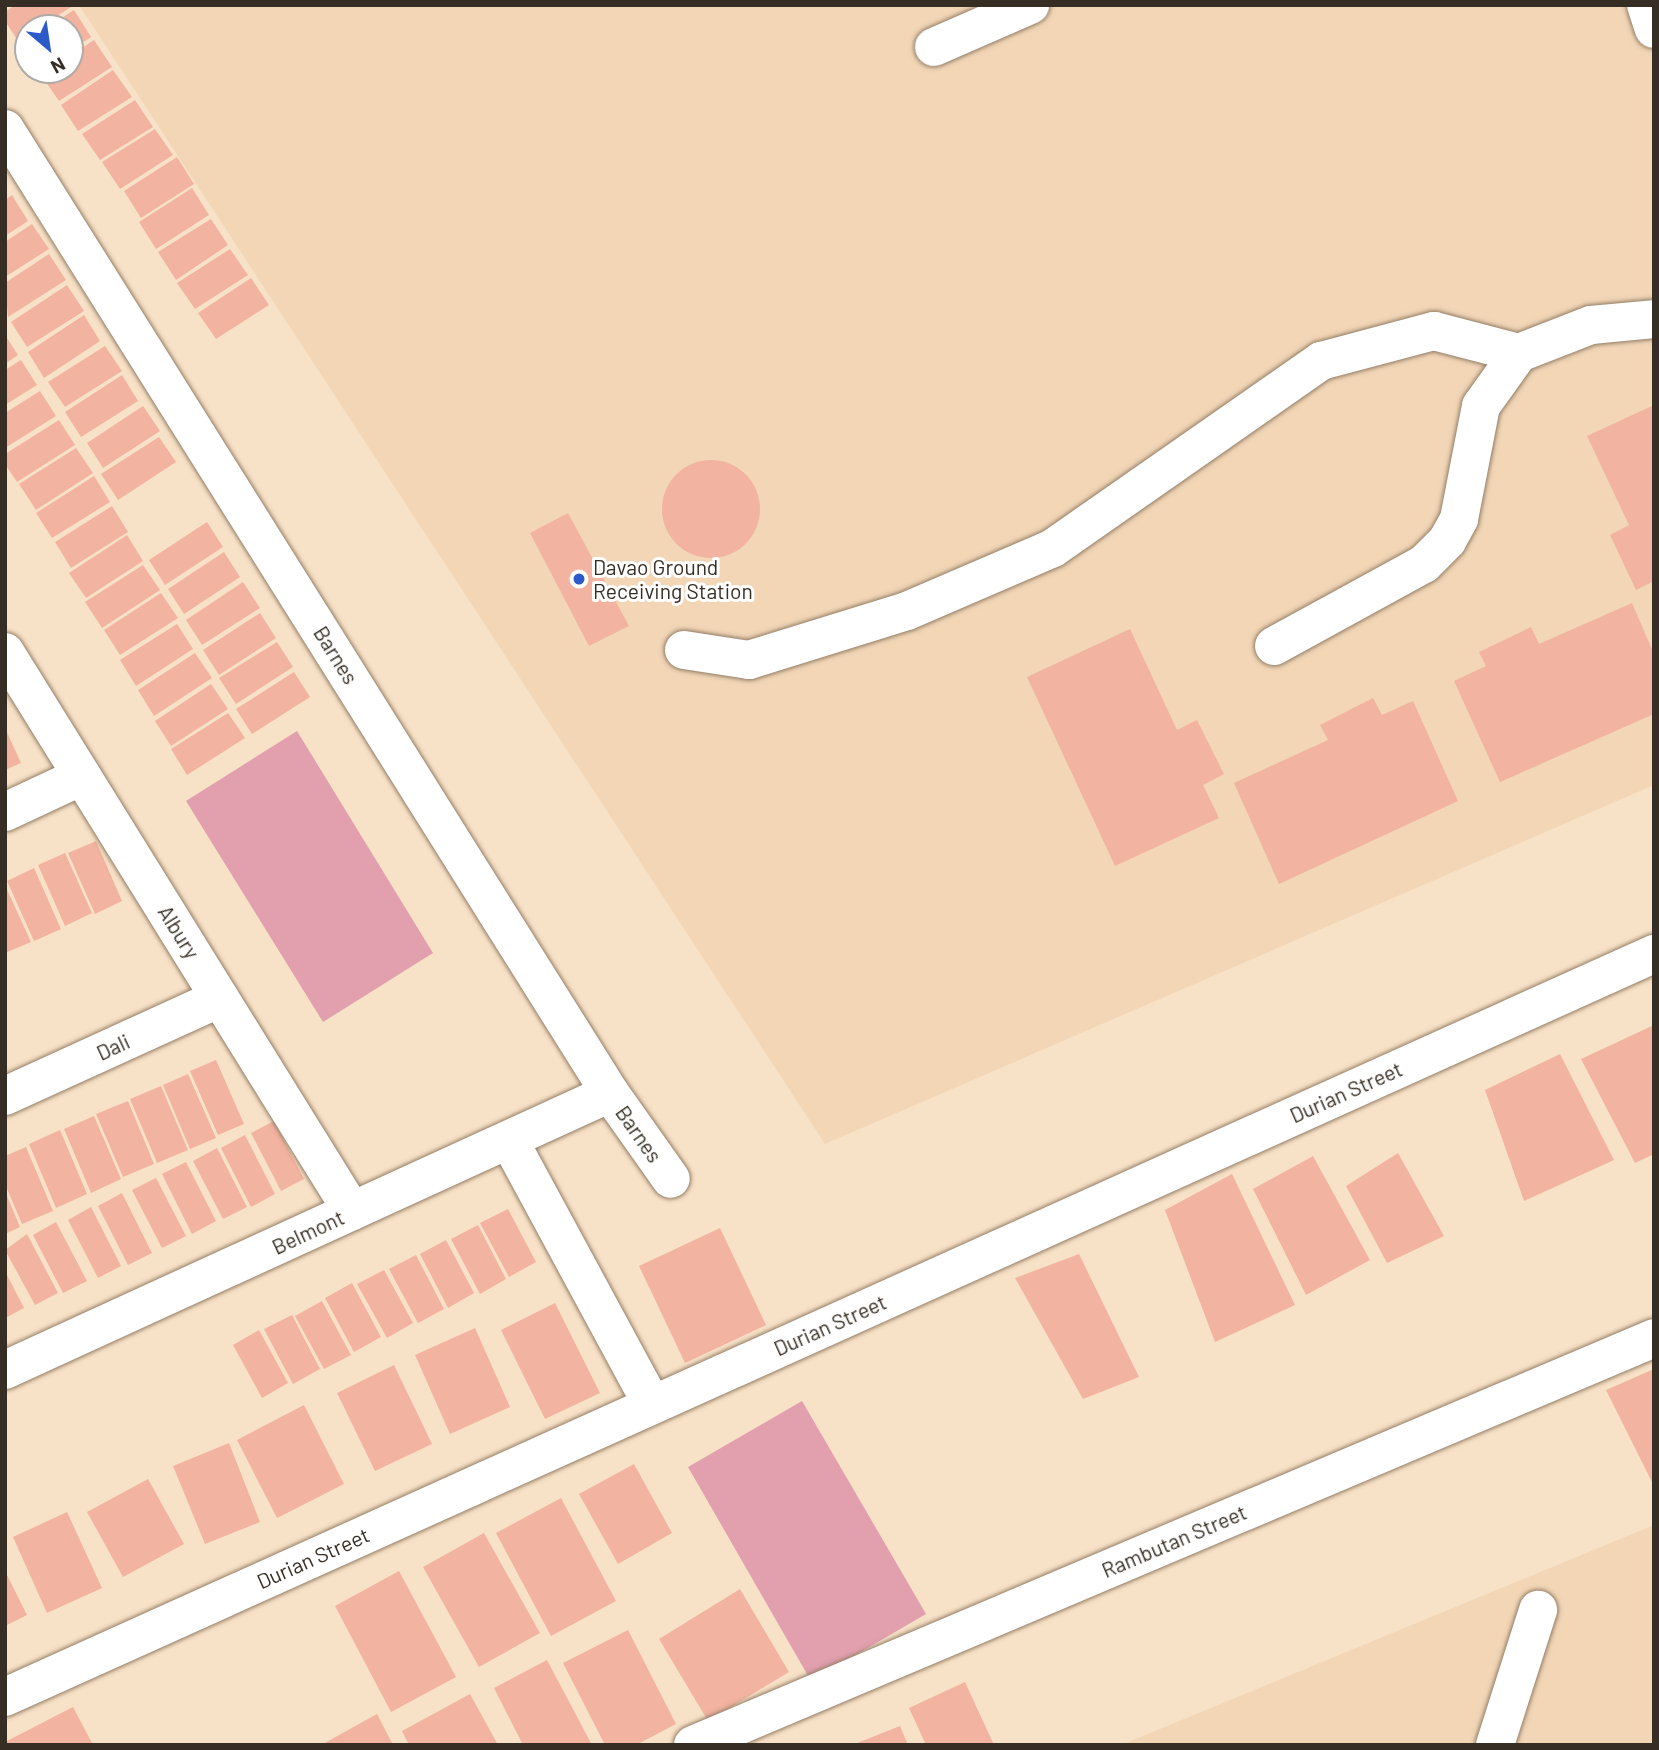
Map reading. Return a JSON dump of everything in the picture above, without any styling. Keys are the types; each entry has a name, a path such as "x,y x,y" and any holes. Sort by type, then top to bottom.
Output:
{"street":[{"path":"934,47 1030,5"},
{"path":"1646,5 1654,29"},
{"name":"Barnes","path":"5,128 610,1093 671,1179"},
{"path":"1274,646 1424,564 1447,541 1459,519 1481,406 1519,353 1591,325 1654,319"},
{"path":"684,650 749,660 907,611 1053,548 1321,361 1434,331 1519,353"},
{"name":"Albury","path":"5,652 352,1211"},
{"path":"5,812 82,776"},
{"name":"Durian Street","path":"5,1697 1654,954"},
{"name":"Dali","path":"5,1096 220,998"},
{"name":"Belmont","path":"5,1370 610,1093"},
{"path":"509,1140 652,1405"},
{"name":"Rambutan Street","path":"693,1745 1654,1338"},
{"path":"1495,1745 1538,1610"}],"shaded area":[{"path":"79,5 1654,5 1654,785 825,1144"},
{"path":"297,731 433,953 323,1022 186,801"},
{"path":"802,1401 926,1614 811,1681 688,1467"},
{"path":"1654,1525 1654,1745 1121,1745"}],"building":[{"path":"15,5 71,7 60,14 14,14 14,35 5,21 5,12"},
{"path":"84,26 91,37 84,42"},
{"path":"94,40 112,67 59,101 47,84 84,84 84,47"},
{"path":"113,70 132,97 78,131 61,105"},
{"path":"135,100 153,127 100,160 82,134"},
{"path":"155,129 173,155 120,189 102,162"},
{"path":"177,157 194,184 141,218 124,191"},
{"path":"192,188 209,215 156,249 139,222"},
{"path":"12,195 28,221 5,236 5,200"},
{"path":"211,219 228,245 176,280 158,252"},
{"path":"32,224 49,249 5,277 5,242"},
{"path":"230,249 248,275 195,309 177,283"},
{"path":"49,254 66,280 8,317 5,283"},
{"path":"251,278 269,305 216,339 198,313"},
{"path":"67,285 84,311 27,347 11,322"},
{"path":"84,315 100,341 44,378 28,352"},
{"path":"5,335 18,355 5,364"},
{"path":"105,346 122,371 65,407 48,382"},
{"path":"21,360 37,385 5,405 5,370"},
{"path":"122,375 138,401 81,437 65,412"},
{"path":"40,391 56,416 5,448 5,413"},
{"path":"1654,405 1654,581 1636,590 1610,535 1629,525 1587,436"},
{"path":"143,406 160,431 103,468 87,443"},
{"path":"59,420 75,445 17,482 5,464 5,454"},
{"path":"159,437 176,462 118,500 101,474"},
{"path":"76,448 93,473 36,510 19,484"},
{"path":"711,460 730,463 746,474 757,490 760,509 757,528 746,544 730,555 711,558 692,555 676,544 665,528 662,509 665,490 676,474 692,463"},
{"path":"94,476 110,502 52,538 36,513"},
{"path":"112,506 128,532 71,568 55,542"},
{"name":"Davao Ground Receiving Station","path":"568,513 629,626 589,646 530,533"},
{"path":"207,522 223,547 165,585 149,560"},
{"path":"127,535 143,561 86,598 69,573"},
{"path":"224,552 240,577 184,614 168,589"},
{"path":"143,565 160,590 102,628 85,602"},
{"path":"243,582 260,608 202,645 186,620"},
{"path":"161,593 178,618 120,655 104,630"},
{"path":"1632,603 1654,654 1654,714 1500,782 1454,681 1486,666 1479,652 1531,627 1539,644"},
{"path":"260,613 276,638 219,675 203,650"},
{"path":"177,624 193,649 136,686 120,660"},
{"path":"1130,629 1177,730 1197,720 1224,774 1203,785 1219,818 1115,866 1027,677"},
{"path":"277,642 293,667 236,704 219,678"},
{"path":"195,653 212,678 154,716 138,690"},
{"path":"294,672 310,697 252,734 236,709"},
{"path":"211,684 228,709 171,746 155,721"},
{"path":"1373,698 1382,715 1413,701 1458,801 1279,884 1234,783 1328,740 1320,725"},
{"path":"228,713 245,738 187,775 171,749"},
{"path":"5,728 21,763 5,770"},
{"path":"96,841 122,901 95,914 68,853"},
{"path":"65,853 92,913 65,926 38,865"},
{"path":"34,868 61,929 34,941 7,881"},
{"path":"5,885 31,942 5,953"},
{"path":"1654,1025 1654,1154 1635,1163 1581,1059"},
{"path":"1560,1054 1614,1160 1524,1201 1485,1090"},
{"path":"216,1060 244,1124 218,1135 190,1071"},
{"path":"188,1074 216,1138 190,1149 163,1085"},
{"path":"161,1086 188,1150 157,1163 130,1099"},
{"path":"128,1101 154,1164 123,1177 96,1114"},
{"path":"94,1116 121,1179 91,1193 64,1129"},
{"path":"274,1121 304,1179 281,1191 251,1133"},
{"path":"60,1130 87,1194 56,1208 29,1144"},
{"path":"245,1135 275,1194 251,1207 221,1148"},
{"path":"26,1147 53,1211 22,1224 5,1184 5,1156"},
{"path":"217,1148 247,1207 223,1219 193,1161"},
{"path":"1398,1153 1444,1236 1387,1263 1346,1186"},
{"path":"1313,1156 1370,1260 1306,1295 1253,1189"},
{"path":"186,1162 216,1221 192,1234 162,1174"},
{"path":"1232,1174 1295,1305 1215,1342 1165,1210"},
{"path":"156,1178 186,1236 162,1248 132,1190"},
{"path":"5,1191 20,1227 5,1234"},
{"path":"122,1193 152,1253 128,1265 98,1206"},
{"path":"91,1207 121,1266 98,1278 68,1220"},
{"path":"508,1209 536,1262 509,1277 480,1223"},
{"path":"56,1222 87,1281 63,1293 33,1235"},
{"path":"478,1225 506,1279 480,1294 451,1239"},
{"path":"720,1228 766,1325 685,1363 639,1266"},
{"path":"27,1234 58,1293 35,1305 5,1250"},
{"path":"446,1240 474,1293 448,1308 420,1254"},
{"path":"1079,1254 1139,1377 1083,1399 1015,1278"},
{"path":"416,1255 444,1309 418,1323 389,1269"},
{"path":"384,1270 413,1323 387,1338 357,1284"},
{"path":"5,1271 24,1308 5,1318"},
{"path":"352,1283 381,1337 354,1352 325,1298"},
{"path":"322,1301 351,1355 324,1369 295,1316"},
{"path":"555,1303 600,1393 545,1419 501,1330"},
{"path":"292,1315 320,1369 293,1384 264,1329"},
{"path":"475,1328 510,1407 450,1434 415,1355"},
{"path":"259,1330 288,1383 262,1398 233,1345"},
{"path":"394,1365 432,1444 375,1471 337,1393"},
{"path":"1654,1369 1654,1486 1606,1390"},
{"path":"304,1405 344,1484 277,1518 237,1440"},
{"path":"229,1443 260,1522 205,1544 173,1466"},
{"path":"634,1464 672,1533 618,1564 579,1494"},
{"path":"148,1479 184,1544 123,1577 87,1512"},
{"path":"561,1498 616,1601 551,1636 496,1533"},
{"path":"67,1512 102,1588 47,1613 13,1537"},
{"path":"484,1533 540,1633 479,1667 423,1567"},
{"path":"5,1571 27,1615 5,1626"},
{"path":"399,1571 456,1677 391,1712 335,1606"},
{"path":"740,1589 789,1672 708,1721 659,1639"},
{"path":"628,1630 676,1724 636,1745 605,1745 563,1663"},
{"path":"547,1660 592,1745 523,1745 494,1688"},
{"path":"965,1682 994,1745 926,1745 909,1708"},
{"path":"470,1694 498,1745 409,1745 402,1731"},
{"path":"73,1707 93,1745 5,1745 5,1742"},
{"path":"377,1714 393,1745 321,1745"},
{"path":"900,1726 908,1745 852,1745"}],"place":[{"name":"Davao Ground Receiving Station","path":"579,579"}]}
